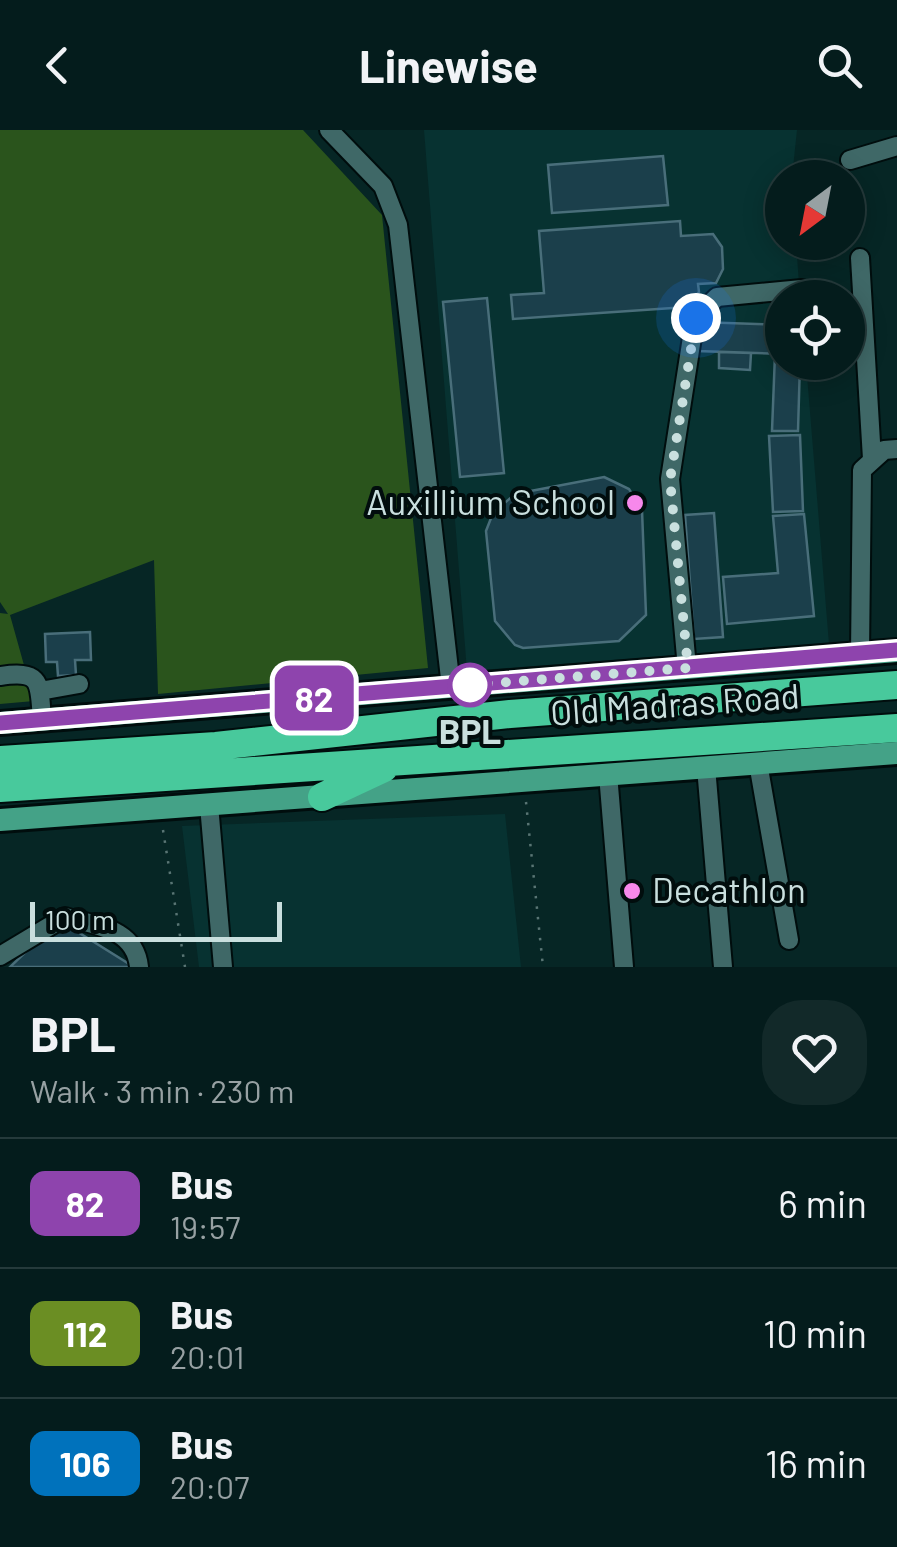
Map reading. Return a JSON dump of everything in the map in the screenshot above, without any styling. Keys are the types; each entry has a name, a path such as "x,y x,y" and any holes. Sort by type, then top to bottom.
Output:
{"highway":[{"name":"Old Madras Road","path":"0,760 216,746 510,714 897,685"},
{"name":"Old Madras Road","path":"0,788 897,728"},
{"path":"322,797 398,760"}],"main road":[{"name":"Old Madras Road","path":"0,723 897,650"},
{"path":"0,820 897,754"}],"street":[{"path":"329,130 374,172 391,201 398,225 451,687"},
{"path":"850,160 897,146"},
{"path":"860,260 872,459"},
{"path":"688,668 670,480 696,318 717,298 765,292"},
{"path":"860,654 862,470 884,450 897,450"},
{"path":"0,676 20,673 34,678 40,691 42,720"},
{"path":"40,691 79,684"},
{"path":"758,763 789,940"},
{"path":"706,767 722,967"},
{"path":"608,774 624,967"},
{"path":"210,805 223,967"},
{"path":"0,956 65,917 123,934 138,951 139,967"}],"path":[{"path":"524,780 543,967"},
{"path":"159,808 184,967"}],"shaded area":[{"name":"Auxillium School","path":"424,130 797,130 794,160 765,160 765,260 797,260 799,280 765,280 765,380 807,380 829,644 467,671"},
{"path":"505,814 521,967 199,967 182,826"}],"green space":[{"path":"0,130 303,130 382,215 428,668 158,694 154,560 10,615 34,701 0,704 0,613 8,614 0,602"}],"building":[{"path":"663,156 668,205 552,213 548,165"},
{"path":"680,221 681,236 713,234 722,247 723,269 716,283 698,284 699,292 687,307 513,319 511,295 544,293 539,231"},
{"path":"487,298 504,473 460,477 443,302"},
{"path":"698,322 765,324 765,353 697,351"},
{"path":"719,352 751,353 750,370 719,368"},
{"path":"774,380 799,380 798,431 772,431"},
{"path":"800,435 803,511 773,512 769,436"},
{"path":"604,477 629,489 642,510 646,615 619,641 523,648 515,645 495,621 486,531 493,513 515,494"},
{"path":"714,513 723,637 694,639 685,515"},
{"path":"804,514 814,616 727,624 723,577 778,573 773,516"},
{"path":"90,632 91,660 75,660 76,675 58,676 57,662 46,662 45,634"},
{"path":"65,924 134,967 10,967 52,927"}],"bus line":[{"name":"82","path":"0,723 897,650"}],"place":[{"name":"Auxillium School","path":"635,503"},
{"name":"BPL","path":"470,685"},
{"name":"Decathlon","path":"632,891"}],"route":[{"path":"470,685 688,668 670,480 696,318"}]}
